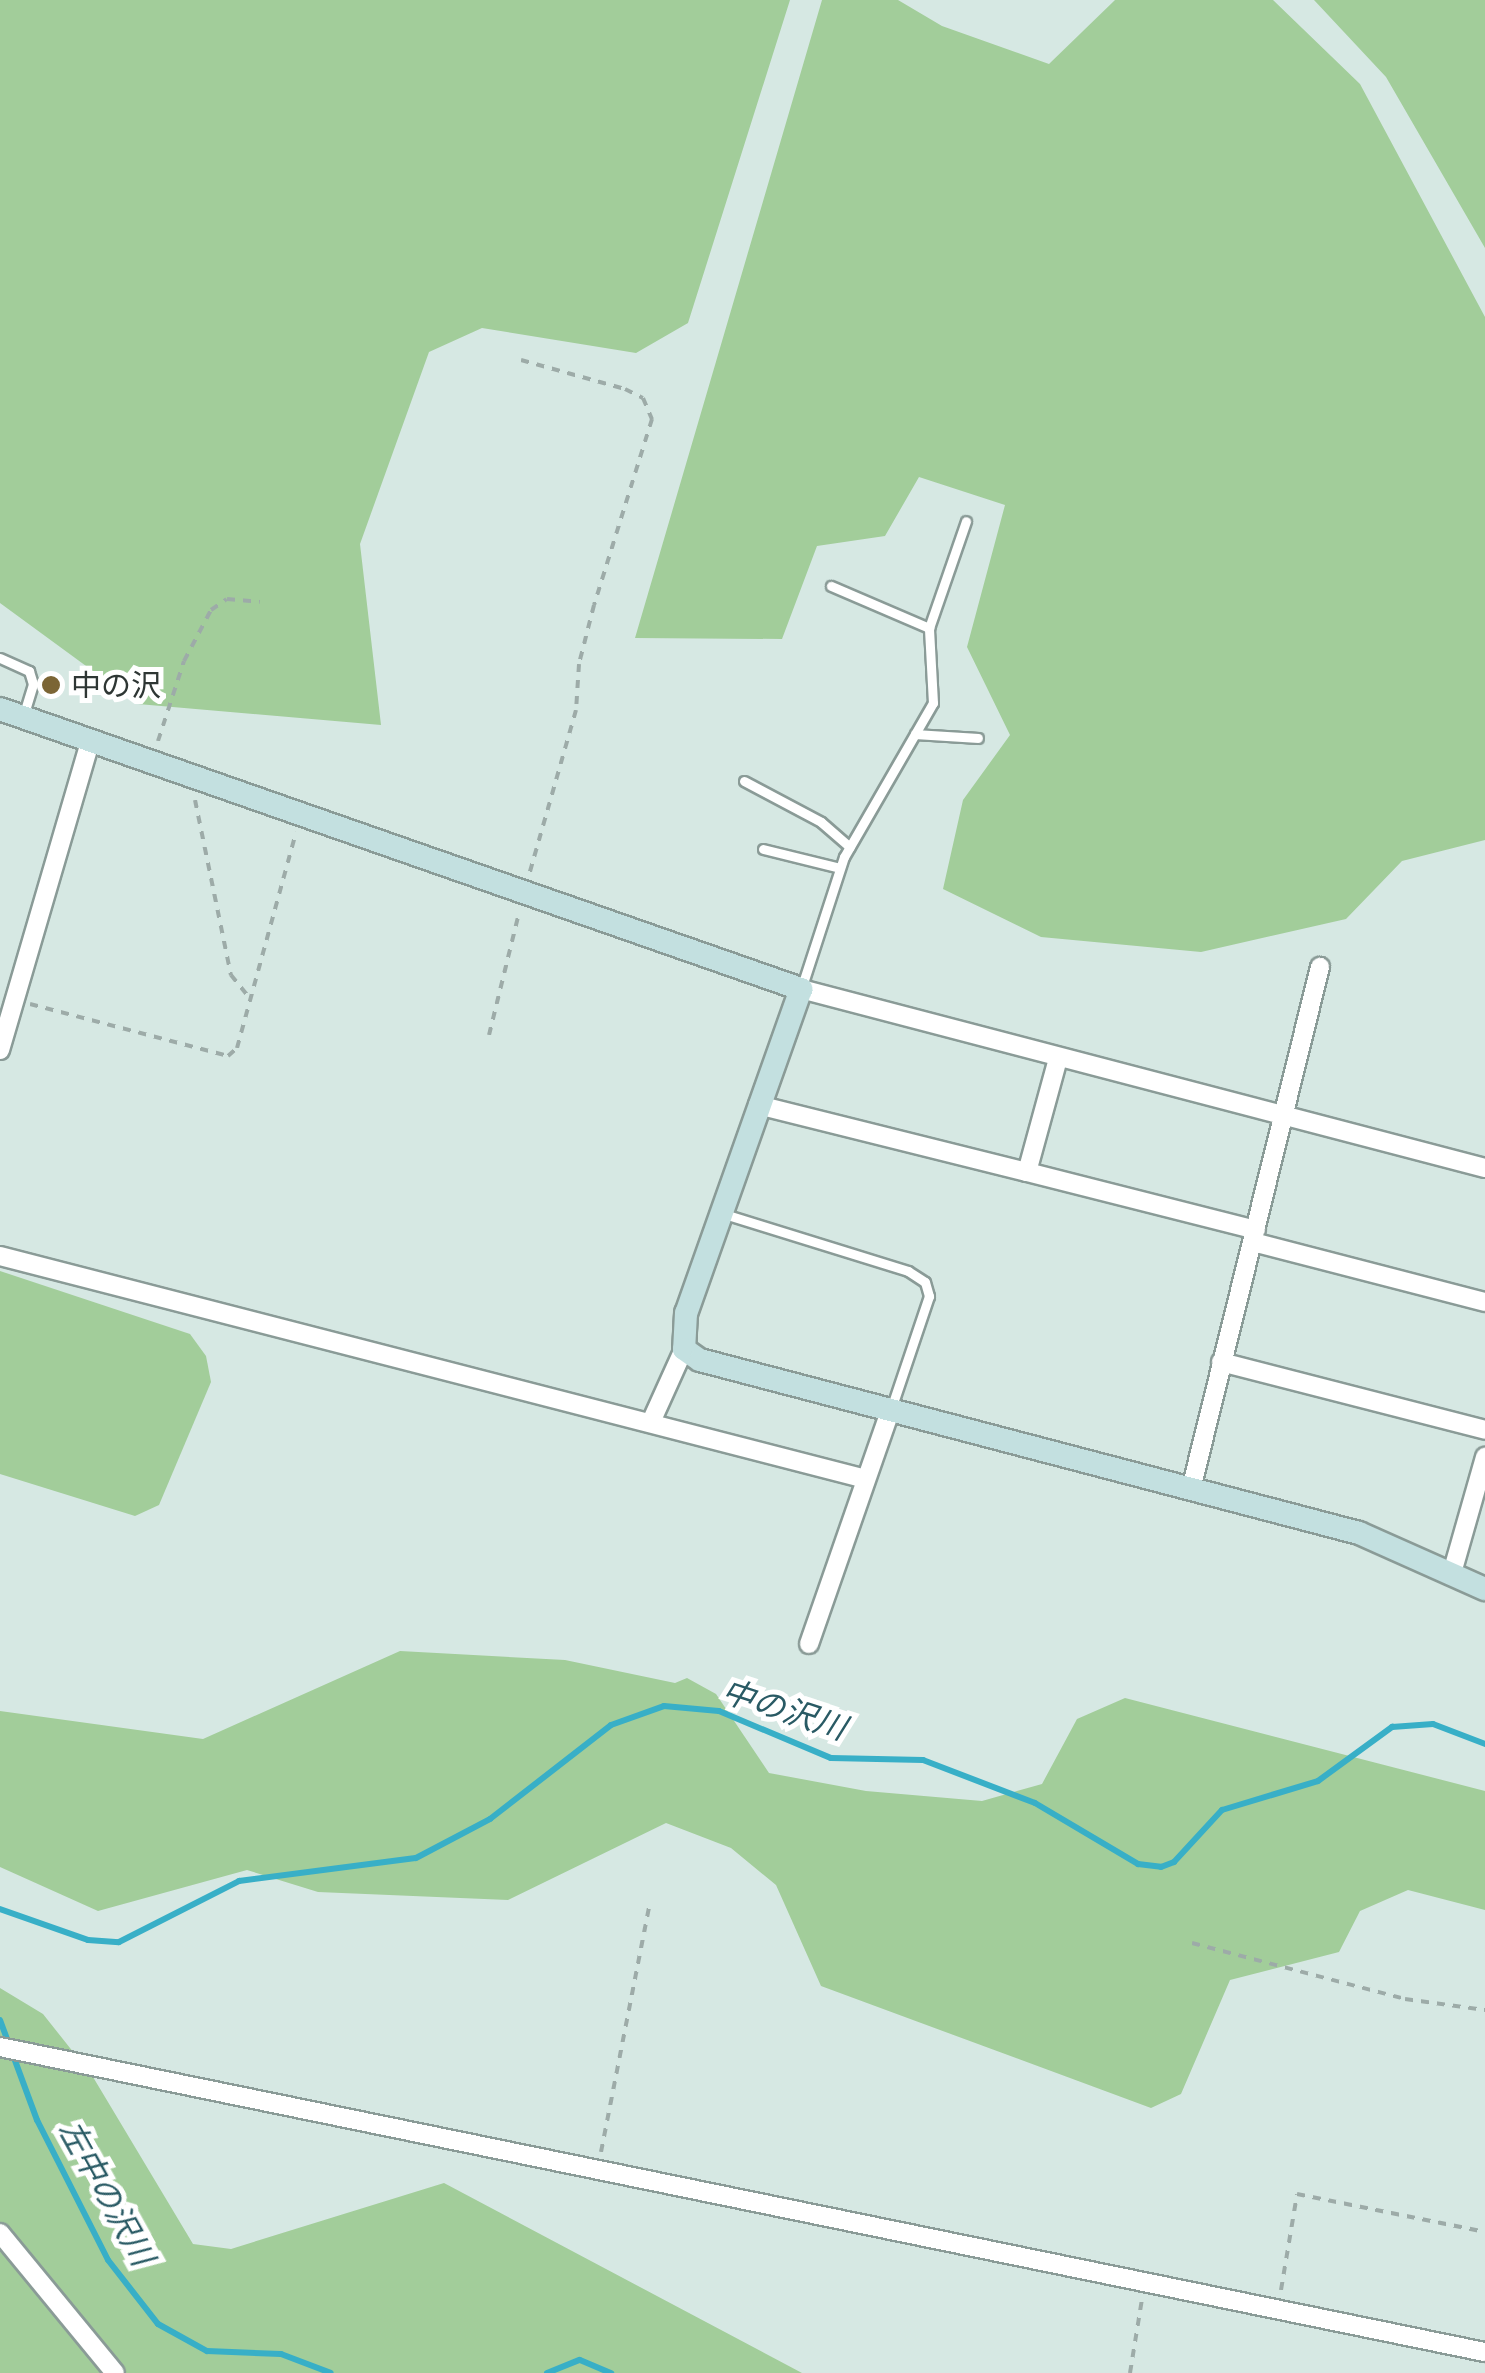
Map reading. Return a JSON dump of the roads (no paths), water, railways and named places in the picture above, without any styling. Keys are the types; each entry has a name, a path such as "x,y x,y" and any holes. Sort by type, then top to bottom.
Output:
{"street":[{"path":"0,708 300,818 802,989 1485,1168"},
{"path":"0,1050 90,743"},
{"path":"1191,1488 1320,967"},
{"path":"650,1422 684,1349 686,1313 802,989"},
{"path":"1027,1172 1058,1059"},
{"path":"758,1104 1027,1172 1485,1302"},
{"path":"0,1256 866,1479"},
{"path":"684,1349 700,1360 890,1412 1359,1533 1485,1589"},
{"path":"1222,1362 1485,1430"},
{"path":"810,1644 890,1412"},
{"path":"1452,1573 1485,1456"},
{"path":"0,2047 1485,2352"},
{"path":"0,2234 115,2373"}],"lane":[{"path":"802,989 840,868 933,703 928,628 966,520"},
{"path":"831,586 928,628"},
{"path":"0,658 29,671 34,684 23,718"},
{"path":"914,734 978,738"},
{"path":"744,781 821,822 850,847"},
{"path":"763,849 840,868"},
{"path":"721,1214 908,1271 925,1282 928,1296 890,1412"}],"waterway":[{"name":"中の沢川","path":"0,1909 88,1940 119,1942 239,1881 416,1858 490,1819 611,1725 664,1706 719,1711 831,1758 923,1760 1035,1803 1138,1864 1161,1867 1174,1862 1222,1810 1318,1781 1392,1727 1433,1724 1485,1744"},
{"name":"左中の沢川","path":"0,2020 37,2120 108,2260 158,2324 207,2351 281,2354 331,2373"},
{"name":"左中の沢川","path":"547,2373 580,2360 611,2373"}],"place":[{"name":"中の沢","path":"51,685"}]}
